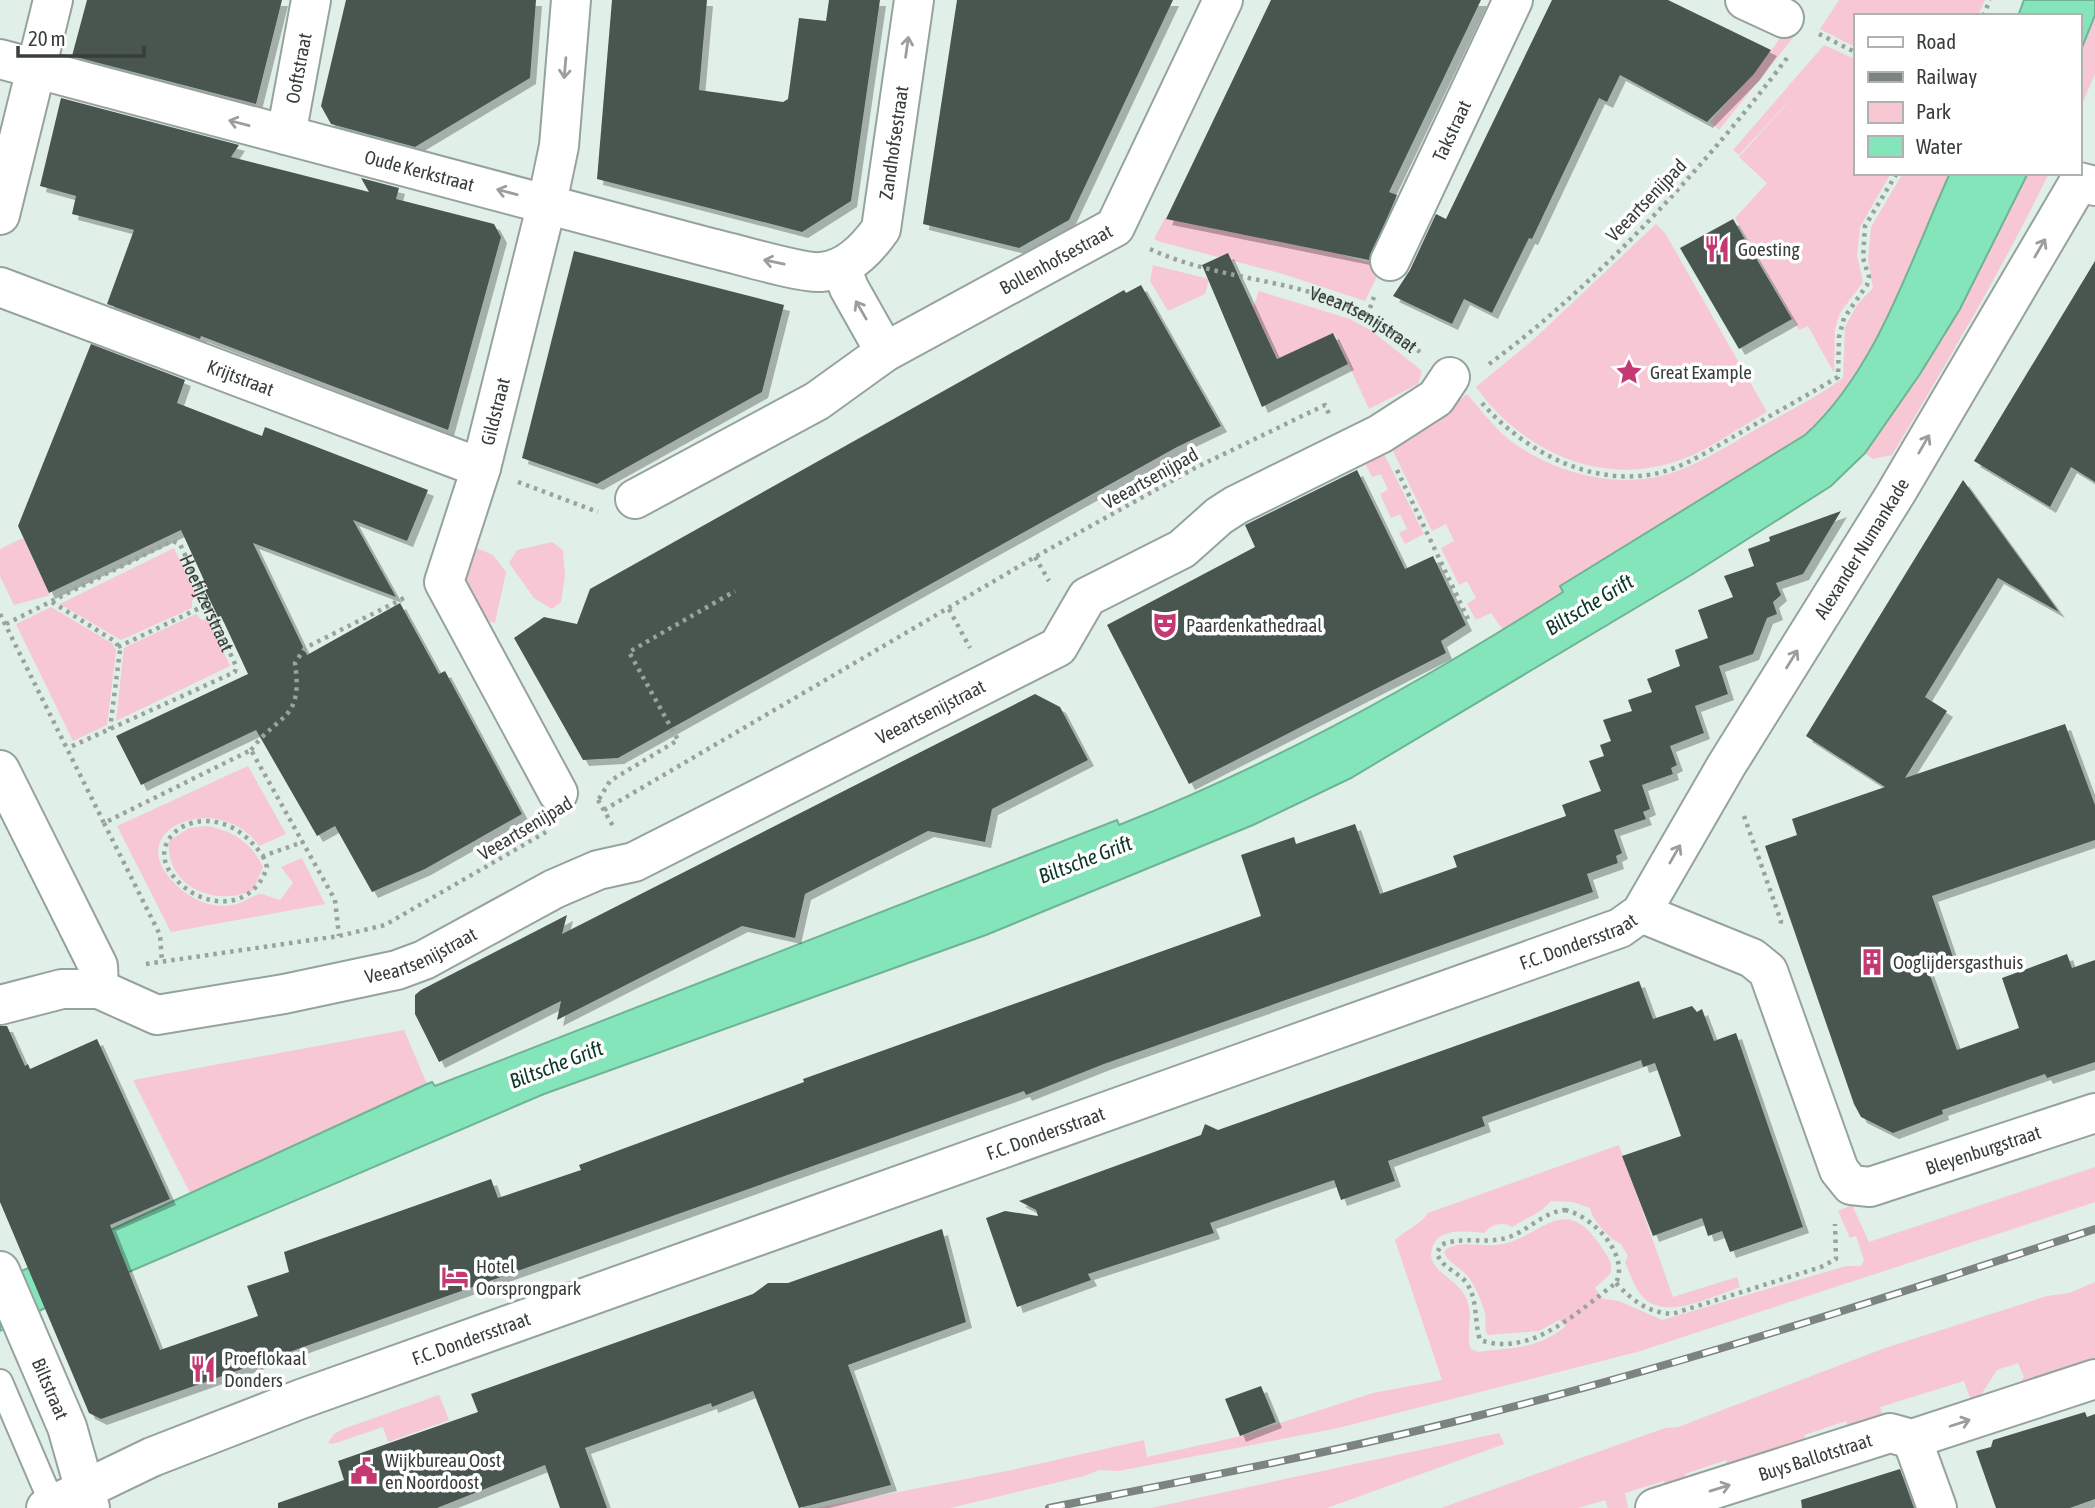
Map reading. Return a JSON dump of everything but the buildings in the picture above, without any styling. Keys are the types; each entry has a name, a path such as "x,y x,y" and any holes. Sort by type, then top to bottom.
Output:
{"street":[{"path":"0,215 53,0"},
{"name":"Ooftstraat","path":"286,135 311,0"},
{"name":"Gildstraat","path":"444,582 481,468 547,203 559,146 571,0"},
{"name":"Zandhofsestraat","path":"841,267 867,249 881,229 914,0"},
{"name":"Bollenhofsestraat","path":"635,499 817,401 885,352 1115,227 1223,0"},
{"name":"Takstraat","path":"1390,261 1513,0"},
{"path":"1745,0 1795,32"},
{"name":"Oude Kerkstraat","path":"0,59 711,248 820,272 841,267"},
{"name":"Alexander Numankade","path":"1641,913 1726,766 2087,184"},
{"path":"841,267 849,288 885,352"},
{"name":"Krijtstraat","path":"0,287 481,468"},
{"name":"Veeartsenijstraat","path":"0,1005 98,977 157,1015 284,994 397,970 424,960 554,889 598,870 634,862 1058,647 1087,597 1182,549 1219,516 1236,505 1380,434 1436,398 1455,378"},
{"path":"444,582 568,808"},
{"path":"0,770 98,977"},
{"name":"F.C. Dondersstraat","path":"65,1503 152,1457 301,1399 1620,928 1641,913 1752,958 1768,971"},
{"path":"1768,971 1839,1170 1860,1186"},
{"name":"Bleyenburgstraat","path":"1860,1186 2095,1112"},
{"name":"Biltstraat","path":"1,1274 67,1427 65,1503"},
{"name":"Buys Ballotstraat","path":"1655,1508 1890,1433 1912,1439 2095,1379"},
{"path":"1912,1439 1937,1508"}],"lane":[{"path":"0,1382 65,1503"}],"path":[{"path":"1795,32 1854,52"},
{"name":"Veeartsenijpad","path":"1455,378 1479,372 1502,355 1611,258 1703,160 1795,32"},
{"path":"1455,378 1503,427 1547,455 1583,470 1617,475 1648,475 1696,458 1838,377 1839,337 1844,318 1867,285 1869,277 1863,258 1865,226 1896,175"},
{"name":"Veeartsenijstraat","path":"1115,227 1151,250 1185,263 1333,299 1367,316 1455,378"},
{"name":"Veeartsenijpad","path":"98,977 124,958 148,964 162,963 339,936 385,925 568,808 598,800 604,810 1035,557 1195,468 1325,405 1332,422"},
{"path":"1380,434 1469,621"},
{"path":"481,468 599,513 635,499"},
{"name":"Hoefijzerstraat","path":"6,625 172,541 180,544 236,666 235,672 68,748"},
{"path":"1035,557 1049,581"},
{"path":"104,823 251,750 261,736 291,712 298,685 295,663 305,648 391,603 444,582"},
{"path":"598,800 610,781 678,740 629,652 735,591"},
{"path":"51,601 116,642 118,647 110,729"},
{"path":"118,647 208,604"},
{"path":"948,609 967,643"},
{"path":"0,614 160,935 162,963"},
{"path":"251,750 335,900 339,936"},
{"path":"1726,766 1781,921 1768,971"},
{"path":"206,821 234,828 263,856 267,867 256,890 229,901 204,897 181,885 166,864 164,851 166,841 177,829 191,822 206,821"},
{"path":"263,856 303,842"},
{"path":"1616,1283 1633,1301 1656,1313 1672,1314 1821,1267 1836,1259 1835,1211 1860,1186"},
{"path":"1554,1211 1580,1213 1604,1237 1616,1257 1620,1275 1616,1283 1550,1332 1536,1338 1485,1342 1480,1340 1474,1298 1466,1282 1440,1262 1437,1253 1441,1245 1448,1242 1507,1238 1554,1211"}],"green space":[{"path":"1839,0 1985,0 1979,14 1854,14 1854,46 1820,29"},
{"path":"2095,15 2095,74 2081,106 2081,50"},
{"path":"1786,28 1796,34 1719,130 1710,122 1774,47"},
{"path":"1824,45 1854,59 1854,175 1890,175 1860,227 1857,256 1863,282 1840,313 1835,329 1834,373 1808,326 1799,330 1735,218 1767,183 1739,157 1804,85 1739,155 1733,150"},
{"path":"1902,175 1949,175 1906,277 1872,347 1830,409 1805,436 1561,586 1563,592 1503,630 1491,613 1476,620 1467,604 1476,598 1467,581 1459,585 1441,548 1454,541 1446,524 1432,531 1391,447 1413,435 1467,394 1507,438 1524,450 1563,469 1606,479 1627,480 1649,478 1680,470 1811,399 1843,378 1845,327 1857,305 1873,288 1868,259 1871,227"},
{"path":"2027,175 2048,175 1993,280 1892,455 1873,459 1865,453 1960,309"},
{"path":"1165,218 1332,252 1382,266 1365,301 1283,274 1154,239"},
{"path":"1656,224 1665,233 1767,412 1694,454 1653,467 1624,470 1595,467 1568,459 1541,447 1517,430 1495,410 1476,387 1533,340"},
{"path":"1153,265 1209,279 1205,294 1168,311 1150,281"},
{"path":"1259,291 1350,319 1372,331 1422,371 1418,384 1369,409 1334,333 1278,359 1253,308"},
{"path":"1383,452 1424,534 1405,544 1399,533 1407,529 1400,514 1391,518 1380,494 1388,490 1381,474 1372,477 1364,461"},
{"path":"23,538 50,595 14,605 0,576 0,549"},
{"path":"552,542 563,550 565,576 561,602 552,609 534,598 509,563 517,550"},
{"path":"474,547 493,555 506,572 495,623 480,619 461,581"},
{"path":"174,548 197,596 192,600 192,608 121,640 60,604"},
{"path":"51,607 113,644 116,651 107,725 73,741 16,624"},
{"path":"196,614 202,620 208,619 230,666 116,721 124,648"},
{"path":"248,766 286,834 259,846 243,830 224,821 205,818 186,821 171,829 161,841 158,856 166,873 180,889 198,900 229,906 260,894 280,900 293,883 281,867 302,858 325,904 171,932 117,826"},
{"path":"207,826 233,835 253,851 263,867 253,890 238,895 209,894 195,889 175,870 170,857 169,841 189,828"},
{"path":"404,1030 427,1084 190,1193 133,1080"},
{"path":"1619,1145 1673,1297 1737,1277 1740,1287 1690,1305 1663,1307 1652,1303 1642,1296 1634,1284 1625,1262 1628,1256 1621,1244 1602,1229 1590,1208 1573,1202 1551,1201 1542,1210 1512,1227 1501,1224 1490,1227 1485,1233 1454,1232 1435,1242 1431,1253 1433,1262 1460,1289 1467,1300 1471,1349 1478,1352 1525,1346 1545,1339 1566,1326 1559,1320 1539,1331 1488,1335 1485,1313 1475,1288 1444,1252 1461,1245 1512,1242 1550,1222 1562,1219 1574,1221 1586,1229 1609,1259 1610,1274 1595,1288 1603,1299 1619,1301 1662,1320 1846,1266 1861,1266 1864,1260 1856,1236 1850,1238 1838,1211 1852,1205 1869,1242 2095,1167 2095,1202 1637,1352 1338,1428 1119,1471 1099,1470 1084,1476 950,1508 816,1508 1012,1470 1144,1440 1147,1457 1237,1437 1373,1393 1442,1380 1395,1240 1428,1213"},
{"path":"2095,1282 2095,1359 2085,1372 2018,1386 2024,1377 2018,1363 1997,1370 1973,1407 1964,1381 1880,1407 1886,1425 1851,1435 1846,1421 1804,1435 1809,1449 1731,1475 1726,1460 1685,1474 1689,1489 1669,1495 1664,1481 1625,1493 1628,1508 1608,1508 1605,1500 1578,1508 1441,1508 1665,1428 1678,1427 1885,1348 2047,1296 2069,1293"},
{"path":"439,1395 449,1420 388,1442 383,1427 333,1444 328,1443 334,1434 343,1429"},
{"path":"1499,1433 1504,1444 1327,1508 1151,1508"}],"water":[{"path":"2024,0 2095,0 2095,15 2081,50 2081,14 2019,14"},
{"name":"Biltsche Grift","path":"1949,175 2027,175 1960,309 1920,374 1865,453 1831,486 1691,575 1351,778 1253,825 986,935 544,1094 47,1307 0,1331 0,1281 427,1084 432,1082 435,1086 1117,820 1119,825 1235,775 1402,689 1510,626 1563,592 1560,586 1805,435 1830,409 1852,379 1890,313"}],"railway":[{"path":"1049,1508 1364,1443 1627,1376 1784,1329 2095,1229"}],"place":[{"name":"Goesting","path":"1717,249"},
{"name":"Great Example","path":"1629,372"},
{"name":"Paardenkathedraal","path":"1165,625"},
{"name":"Ooglijdersgasthuis","path":"1872,962"},
{"name":"Hotel Oorsprongpark","path":"455,1277"},
{"name":"Proeflokaal Donders","path":"203,1369"},
{"name":"Wijkbureau Oost en Noordoost","path":"364,1471"}]}
